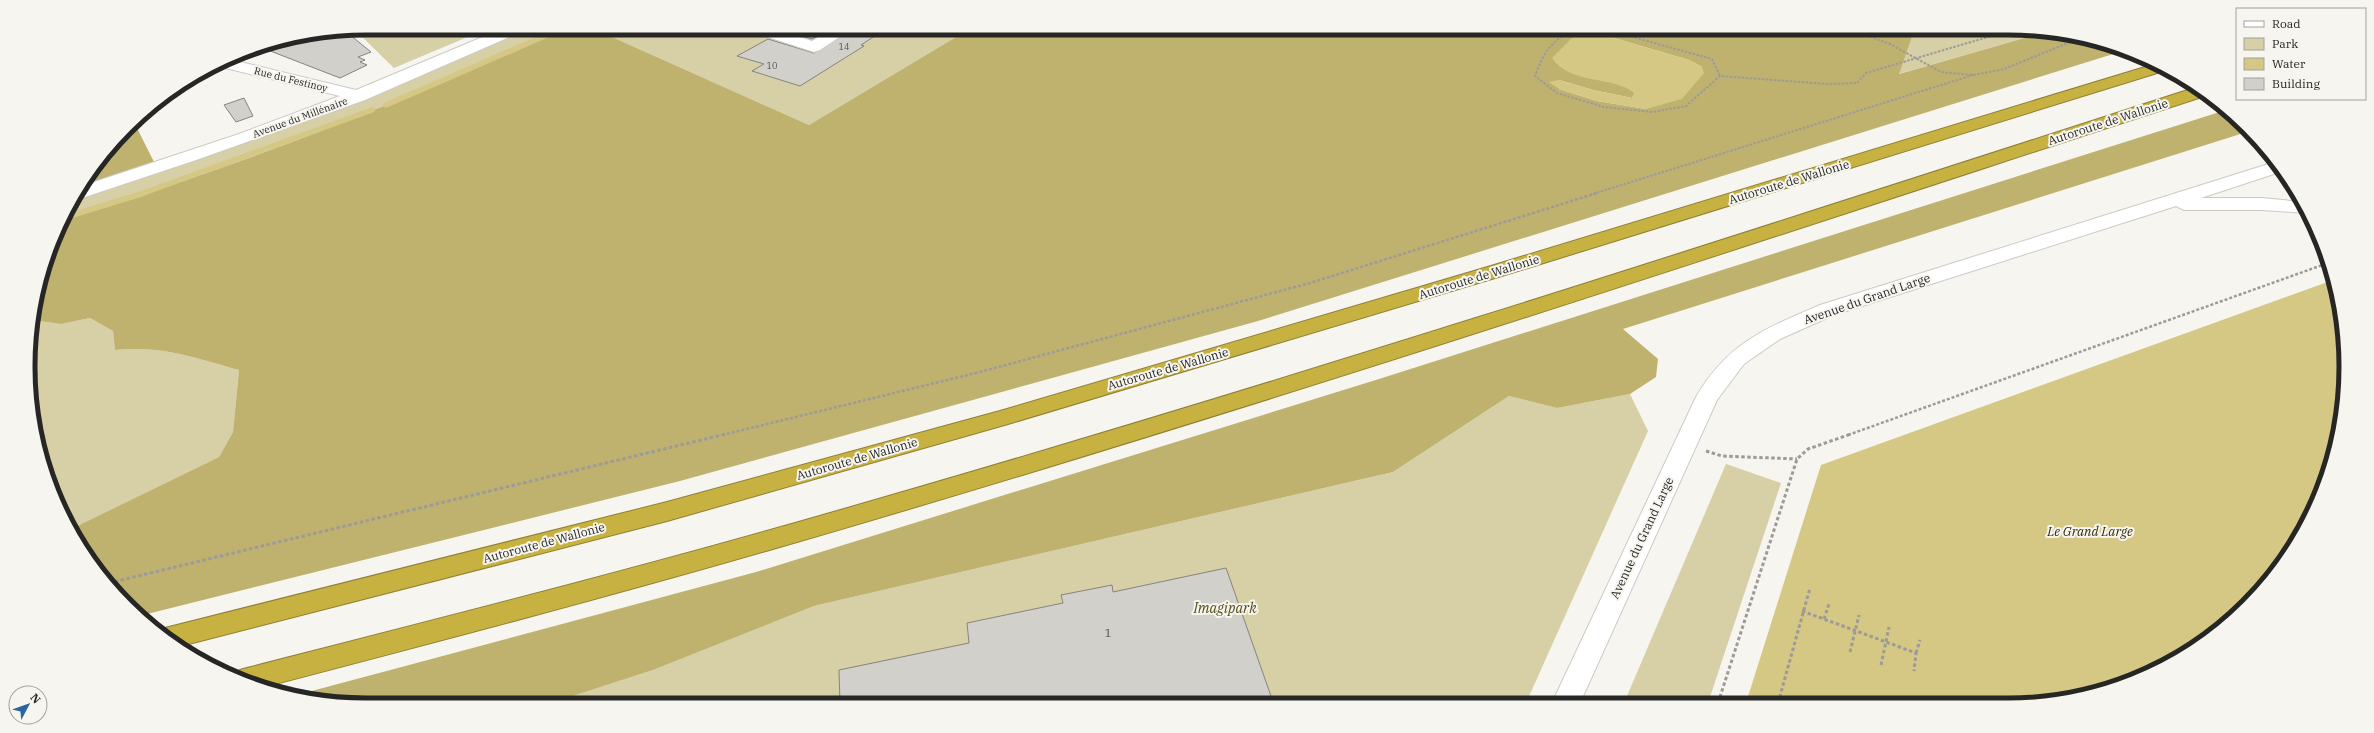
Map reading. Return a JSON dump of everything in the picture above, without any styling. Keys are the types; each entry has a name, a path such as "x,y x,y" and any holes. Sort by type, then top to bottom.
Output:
{"highway":[{"name":"Autoroute de Wallonie","path":"174,636 506,554 853,460 1468,281 2154,69"},
{"name":"Autoroute de Wallonie","path":"254,678 515,609 843,519 1259,394 1497,319 2195,93"}],"street":[{"name":"Avenue du Millénaire","path":"86,190 256,134 359,96 501,35"},
{"path":"776,35 814,47 834,35"},
{"name":"Rue du Festinoy","path":"230,65 359,96"},
{"name":"Avenue du Grand Large","path":"1568,698 1708,397 1736,359 1772,334 1827,310 2165,204 2272,168"},
{"name":"Avenue du Grand Large","path":"2165,204 2262,204 2298,207"}],"path":[{"path":"1564,35 1544,52 1535,76 1557,93 1604,107 1653,112 1686,106 1720,76 1828,84 1857,83 1866,73 1995,35"},
{"path":"1625,35 1712,59 1720,76"},
{"path":"1831,35 1852,35"},
{"path":"1866,35 1890,44 1941,72 1973,75"},
{"path":"115,583 976,373 1280,291 1592,196 1973,75 2004,69 2073,41"},
{"path":"1720,698 1797,459 1808,449 2323,265"},
{"path":"1686,445 1722,456 1797,459"},
{"path":"1779,698 1802,611 1810,588"},
{"path":"1824,619 1829,604"},
{"path":"1802,611 1916,654"},
{"path":"1850,652 1859,615"},
{"path":"1882,665 1889,628"},
{"path":"1914,671 1916,654 1920,640"}],"green space":[{"path":"360,35 472,35 394,68"},
{"path":"500,35 547,35 441,82 316,133 190,178 71,216 86,190 256,134"},
{"path":"608,35 959,35 809,125"},
{"path":"1912,35 2031,36 1898,74"},
{"path":"90,318 113,331 115,350 148,349 163,351 193,357 239,370 233,432 219,457 76,526 60,493 46,452 41,431 36,388 35,366 38,321 61,324"},
{"name":"Imagipark","path":"1630,394 1648,431 1528,698 567,698 653,670 814,606 1393,472 1509,396 1557,408"},
{"path":"1726,464 1781,483 1710,698 1626,698"}],"shaded area":[{"path":"547,35 608,35 809,125 959,35 1577,35 1625,86 1635,93 1632,98 1593,90 1559,80 1559,89 1597,101 1646,109 1702,67 1689,60 1604,35 1913,35 1899,74 2031,36 2072,41 2115,53 1258,321 680,481 146,614 117,585 91,551 76,526 219,457 233,432 239,370 193,357 163,351 148,349 115,350 113,331 90,318 61,324 38,321 46,281 60,240 71,216 127,199 253,156 316,133 441,82"},
{"path":"2220,112 2243,133 1623,329 1658,359 1656,377 1630,394 1557,408 1509,396 1393,472 814,606 653,670 567,698 366,698 306,693 756,572 1379,379"},
{"path":"137,128 157,168 86,191 117,148"}],"water":[{"path":"1575,35 1604,35 1689,60 1702,67 1704,73 1682,99 1646,109 1597,101 1559,89 1549,82 1559,80 1593,90 1632,98 1635,93 1625,87 1569,72 1560,67 1552,58"},
{"name":"Le Grand Large","path":"2328,282 2333,302 2338,345 2339,366 2336,410 2328,452 2314,493 2305,513 2283,551 2257,585 2226,616 2192,642 2173,654 2134,673 2093,687 2072,692 2029,697 1748,698 1821,465"}],"building":[{"path":"799,35 819,35 812,39"},
{"path":"843,35 876,35 861,45 864,46 800,86 752,71 764,64 737,56 768,39 814,53"},
{"path":"351,36 371,52 358,57 365,60 360,62 367,65 340,78 268,50 302,41"},
{"path":"244,98 253,116 236,122 224,105"},
{"path":"1226,568 1272,698 840,698 839,670 969,643 967,623 1063,603 1061,595 1112,585 1113,592"}],"waterway":[{"path":"386,105 547,35"},
{"path":"142,194 372,110"},
{"path":"71,215 142,194"}]}
